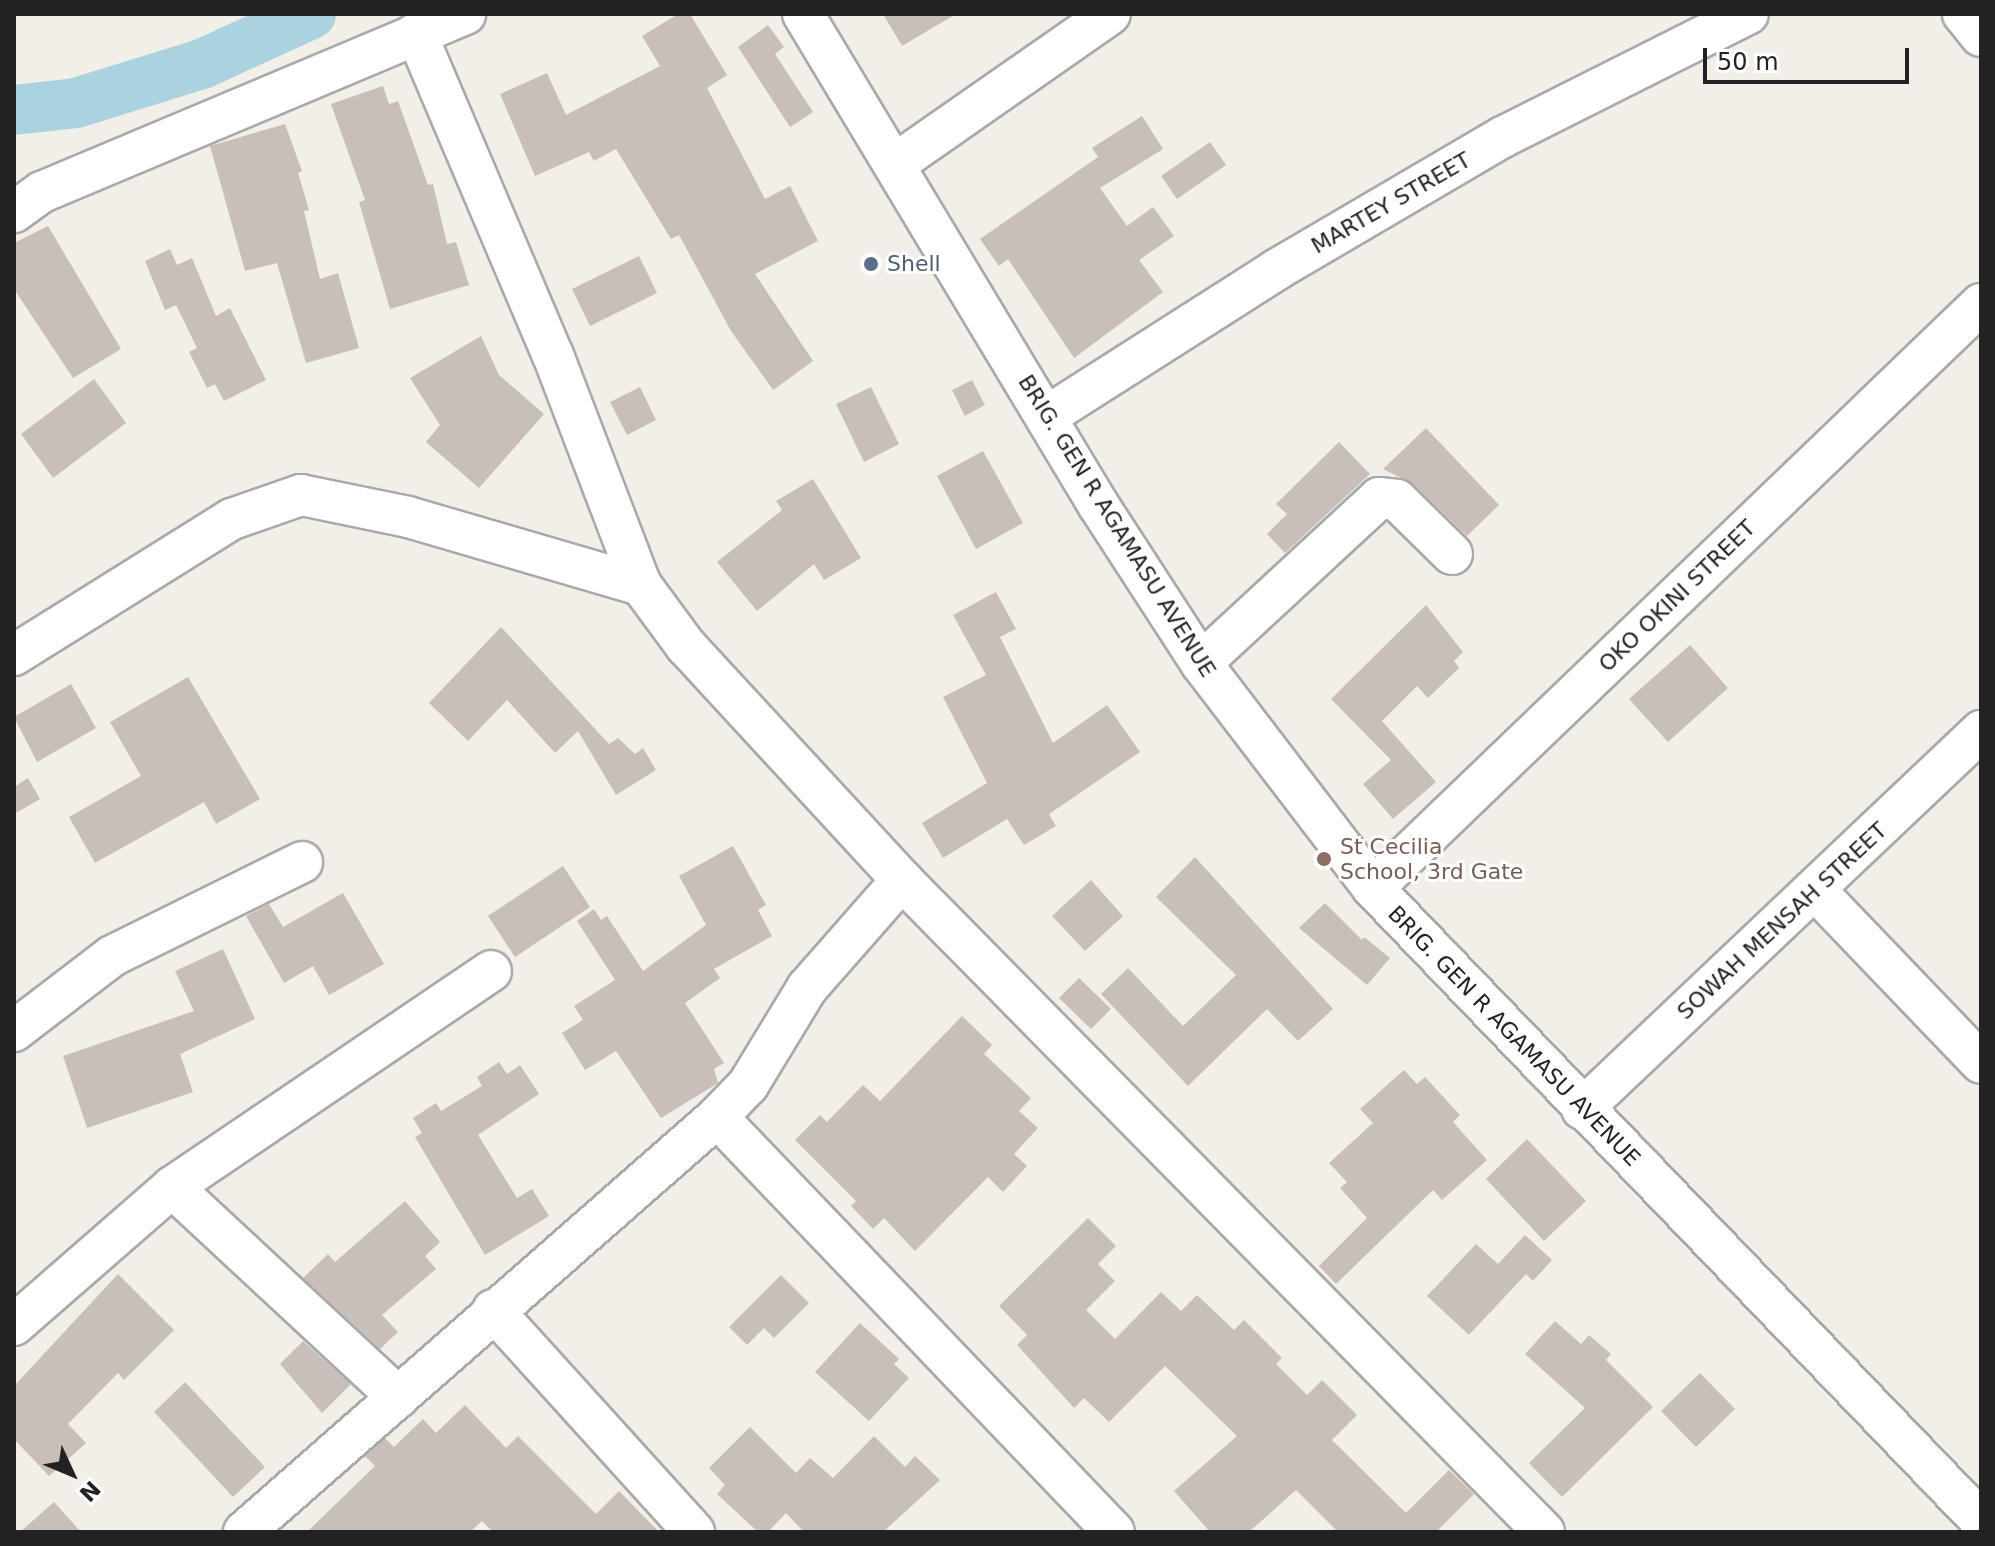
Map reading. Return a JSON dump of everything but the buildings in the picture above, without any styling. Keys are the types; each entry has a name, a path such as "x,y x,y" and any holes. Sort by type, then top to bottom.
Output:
{"street":[{"path":"14,212 42,192 465,14"},
{"name":"BRIG. GEN R AGAMASU AVENUE","path":"803,14 1201,663 1373,888 1981,1521"},
{"path":"895,164 1110,14"},
{"name":"MARTEY STREET","path":"1047,416 1276,270 1503,137 1748,14"},
{"path":"1963,14 1981,36"},
{"path":"416,33 553,355 641,585 719,687 791,755 902,880 1544,1532"},
{"name":"OKO OKINI STREET","path":"1373,888 1981,304"},
{"path":"14,655 232,519 301,495 408,517 641,585"},
{"path":"1201,663 1379,498 1397,500 1452,554"},
{"name":"SOWAH MENSAH STREET","path":"1582,1109 1816,891 1981,731"},
{"path":"14,1031 112,956 302,862"},
{"path":"265,1525 493,1310 717,1117 748,1085 807,988 902,880"},
{"path":"1816,891 1981,1063"},
{"path":"14,1325 172,1187 491,971"},
{"path":"717,1117 1114,1532"},
{"path":"172,1187 398,1397"},
{"path":"493,1310 694,1532"}],"waterway":[{"path":"14,110 76,103 202,64 311,14"}],"place":[{"name":"Shell","path":"871,264"},
{"name":"St Cecilia School, 3rd Gate","path":"1324,859"}]}
